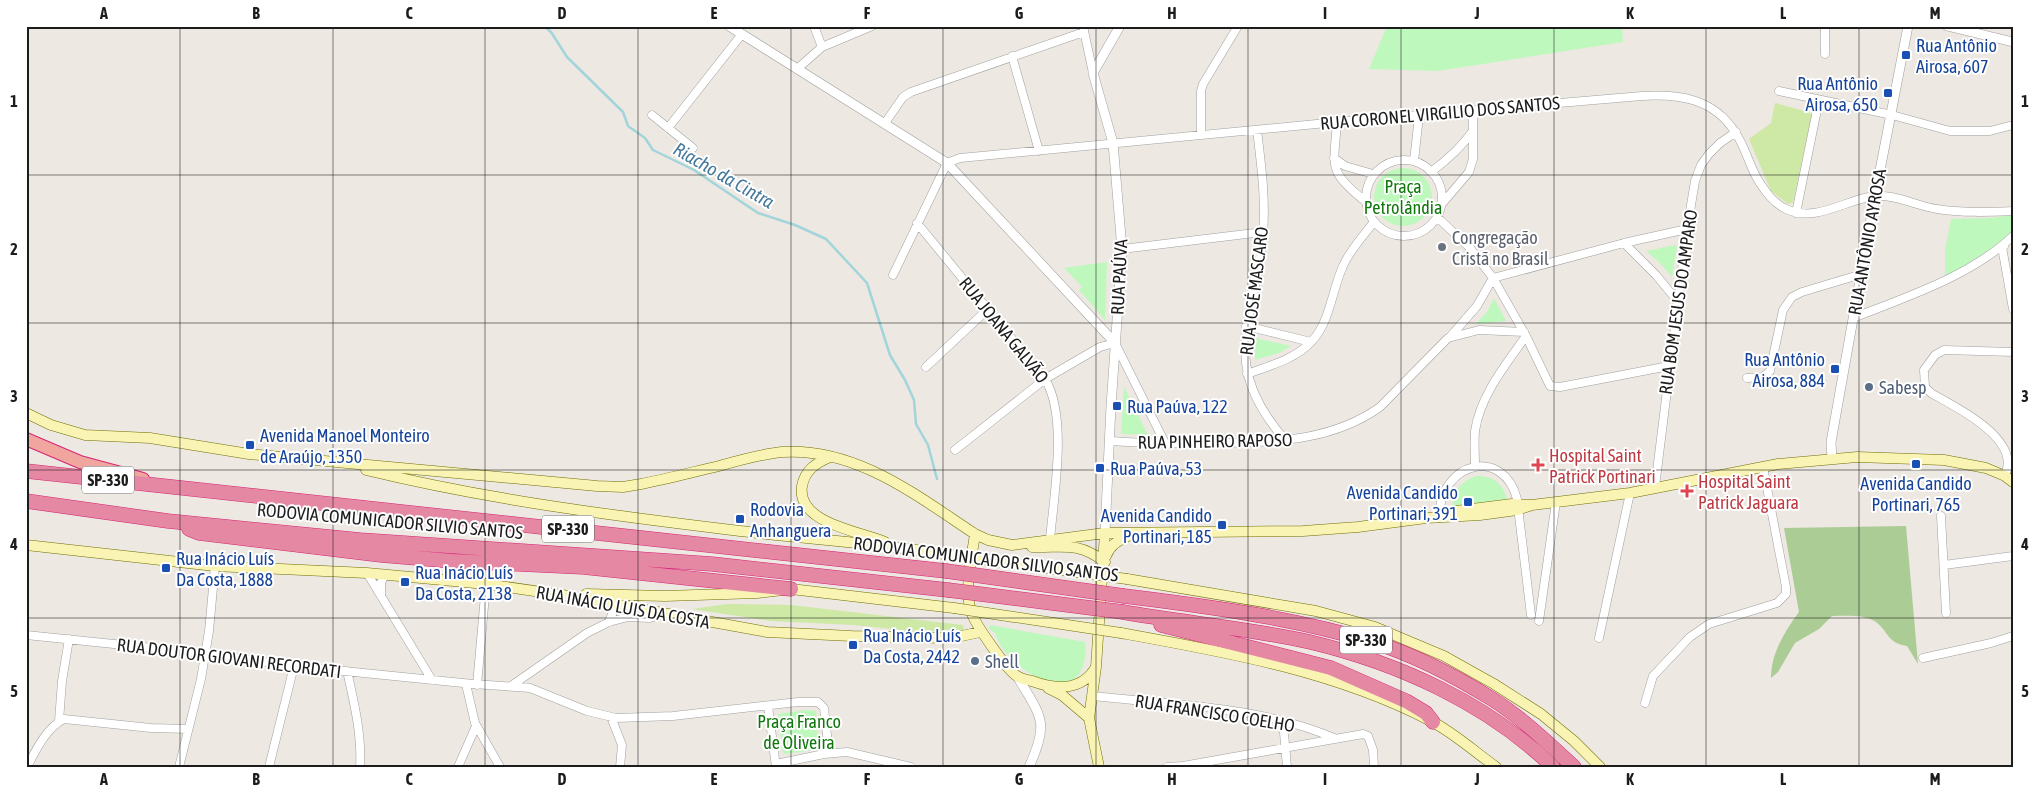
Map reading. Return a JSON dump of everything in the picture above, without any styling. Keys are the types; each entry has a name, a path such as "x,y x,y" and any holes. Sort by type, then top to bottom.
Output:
{"highway":[{"path":"26,439 80,462 133,477 190,489"},
{"name":"RODOVIA COMUNICADOR SILVIO SANTOS","path":"26,471 946,571 1202,606 1263,617 1374,642 1448,673 1494,700 1539,734 1574,767"},
{"name":"RODOVIA COMUNICADOR SILVIO SANTOS","path":"26,501 168,521 360,540 712,564 948,590 1125,613 1309,642 1380,662 1484,712 1553,767"},
{"path":"168,521 199,533 381,555 452,561 583,567 791,589"},
{"path":"1125,613 1167,627 1331,668 1406,701 1426,713 1433,722"}],"main road":[{"path":"26,413 51,425 85,435 150,438 249,454 556,483 623,487 679,476 758,456 784,452 819,454 857,464 878,473 903,486 975,534 999,544 1032,547 1071,546 1094,554 1105,562"},
{"path":"830,457 815,464 804,478 802,496 808,509 820,520 866,534 897,547"},
{"path":"1020,545 1050,539 1106,533 1303,531 1358,528 1440,515 1630,493 1763,467 1832,458 1944,460 1986,468 2009,479"},
{"path":"328,461 409,480 588,512 742,531 897,547 1126,578 1316,611 1375,627 1444,656 1494,684 1541,714 1574,741 1600,767"},
{"path":"1105,562 1110,547 1136,532"},
{"path":"1099,767 1090,718 1105,562 1106,533"},
{"path":"975,534 970,569 969,600 971,611 980,632 1017,676 1062,695 1090,718"},
{"name":"RUA INÁCIO LUIS DA COSTA","path":"26,545 215,566 386,574 486,584 616,604 767,632 946,638 980,632"},
{"path":"569,596 587,594 664,596 756,594 791,589 954,608 1122,633 1237,655 1314,675 1384,699 1433,722 1496,767"},
{"path":"1046,687 1070,686 1085,680 1091,675 1096,666"}],"street":[{"path":"729,26 946,163 1114,343 1166,445"},
{"path":"814,26 822,47"},
{"path":"797,69 822,47 872,26"},
{"path":"1093,73 1120,26"},
{"path":"1201,135 1201,91 1203,84 1238,26"},
{"path":"1825,26 1825,54"},
{"name":"RUA ANTÔNIO AYROSA","path":"1832,458 1831,442 1875,196 1908,26"},
{"path":"1947,26 2013,42"},
{"path":"885,123 903,97 911,92 1084,29"},
{"name":"RUA PAÚVA","path":"1084,29 1093,73 1113,144 1122,249 1114,343 1106,533"},
{"path":"668,128 742,34"},
{"path":"1012,56 1039,151"},
{"path":"1779,91 1892,115 1950,131 1990,131 2013,125"},
{"name":"RUA CORONEL VIRGILIO DOS SANTOS","path":"946,163 978,155 1039,151 1337,122 1670,95 1692,98 1723,116 1736,132 1755,175 1765,191 1775,202 1796,213"},
{"path":"1819,100 1796,213 1813,213 1875,196 1958,212 2013,211"},
{"path":"1441,205 1469,172 1473,159 1473,111"},
{"path":"652,115 693,148"},
{"path":"1414,161 1419,116"},
{"path":"1337,122 1334,166 1340,180 1366,201"},
{"name":"RUA JOSÉ MASCARO","path":"1258,130 1264,207 1263,232 1244,345 1247,374 1260,409 1286,441"},
{"path":"1432,172 1464,143 1472,132"},
{"name":"RUA BOM JESUS DO AMPARO","path":"1655,487 1669,366 1695,181 1701,165 1720,143 1736,132"},
{"path":"1334,158 1346,166 1374,174"},
{"path":"1414,161 1432,172 1442,194 1437,216 1429,226 1419,233 1407,236 1394,235 1383,230 1374,222 1368,212 1366,201 1367,187 1374,174 1382,167 1392,162 1414,161"},
{"path":"893,275 946,163"},
{"path":"1437,216 1470,248 1493,278 1525,334 1548,383 1552,387 1669,366"},
{"path":"1247,374 1294,355 1311,342 1323,324 1343,266 1374,222"},
{"name":"RUA JOANA GALVÃO","path":"917,223 1045,379 1051,389 1058,422 1050,539"},
{"path":"1493,278 1624,243 1687,229"},
{"path":"1122,249 1263,232"},
{"path":"2002,247 2013,236"},
{"path":"1624,243 1656,275 1679,303"},
{"path":"1853,318 1961,273 2002,247 2013,243"},
{"path":"2002,247 2013,309"},
{"path":"1748,378 1763,377 1770,371 1774,360 1783,310 1792,297 1802,292 1862,274"},
{"name":"RUA PINHEIRO RAPOSO","path":"1110,442 1166,445 1286,441 1304,439 1335,431 1368,416 1380,407 1477,306 1493,278"},
{"path":"926,367 988,309"},
{"path":"1246,326 1311,342"},
{"path":"1448,338 1479,330 1525,334"},
{"path":"1475,466 1475,432 1483,405 1499,374 1525,334"},
{"path":"955,450 1045,379 1100,347 1114,343"},
{"path":"2009,479 2008,461 2002,445 1979,423 1931,393 1925,386 1924,370 1935,355 1944,350 2013,352"},
{"path":"1440,515 1442,498 1450,481 1458,473 1475,466 1486,467 1503,474 1515,491 1531,615"},
{"path":"1645,703 1653,676 1690,637 1709,624 1777,603 1786,594 1763,467"},
{"path":"1599,638 1630,493"},
{"path":"1539,621 1556,502"},
{"path":"1940,516 1946,613"},
{"path":"1944,565 2013,556"},
{"path":"179,767 201,679 209,631 215,566"},
{"path":"367,573 432,680"},
{"path":"381,596 381,582 386,574"},
{"path":"477,685 486,584"},
{"path":"609,622 616,604"},
{"path":"511,686 587,633 609,622 628,618 650,618 663,614"},
{"name":"RUA DOUTOR GIOVANI RECORDATI","path":"26,635 205,654 294,666 466,684 535,689 587,711 610,717 653,717 813,702 821,704 824,708 829,753"},
{"path":"1923,658 1991,643 2013,636"},
{"path":"59,722 62,680 69,639"},
{"path":"269,767 294,666"},
{"path":"347,671 354,703 359,740 360,767"},
{"path":"1017,676 1038,714 1041,725 1040,739 1029,767"},
{"path":"466,684 476,726 500,767"},
{"name":"RUA FRANCISCO COELHO","path":"1093,696 1213,709 1283,721 1310,728 1334,738"},
{"path":"768,706 776,765 829,753 856,754 911,767"},
{"path":"610,717 622,746 620,767"},
{"path":"27,767 45,736 64,719 151,728 188,729"},
{"path":"1283,721 1287,767"},
{"path":"458,767 476,726"},
{"path":"1167,767 1183,766 1363,734 1368,736 1373,750 1374,767"}],"green space":[{"path":"1387,26 1622,26 1623,42 1438,71 1369,69"},
{"path":"1775,103 1808,112 1812,115 1793,202 1788,204 1771,191 1749,139 1771,123"},
{"name":"Praça Petrolândia","path":"1397,168 1409,168 1424,176 1432,191 1432,203 1424,218 1409,226 1397,226 1382,218 1374,203 1374,191 1382,176"},
{"path":"2013,215 2013,232 1949,276 1945,276 1945,250 1951,219 1990,218"},
{"path":"1676,245 1677,247 1672,277 1646,251"},
{"path":"1107,262 1105,320 1079,290 1082,287 1064,268"},
{"path":"1494,298 1506,321 1476,324 1487,312"},
{"path":"1255,338 1291,346 1279,353 1255,360"},
{"path":"1124,387 1148,435 1121,434"},
{"path":"1476,476 1487,477 1496,481 1503,489 1507,499 1452,507 1454,496 1459,487"},
{"path":"1906,526 1918,664 1907,646 1900,645 1892,640 1871,619 1832,616 1819,629 1795,643 1778,672 1771,678 1776,651 1799,612 1784,528"},
{"path":"727,604 791,605 963,625 964,631 913,631 853,625 771,621 692,609"},
{"path":"990,625 1085,642 1084,664 1076,677 1063,683 1048,681 1031,674 1016,663 1003,649 995,633 989,629"},
{"name":"Praça Franco de Oliveira","path":"806,710 816,711 819,748 783,754 778,714"}],"waterway":[{"name":"Riacho da Cintra","path":"544,26 551,32 567,57 623,112 628,126 645,138 653,150 694,170 758,213 795,225 826,239 867,283 890,355 914,400 916,424 928,445 937,479"}],"place":[{"name":"Rua Antônio Airosa, 607","path":"1906,55"},
{"name":"Rua Antônio Airosa, 650","path":"1888,93"},
{"name":"Congregação Cristã no Brasil","path":"1442,247"},
{"name":"Rua Antônio Airosa, 884","path":"1835,369"},
{"name":"Sabesp","path":"1869,387"},
{"name":"Rua Paúva, 122","path":"1117,406"},
{"name":"Avenida Manoel Monteiro de Araújo, 1350","path":"250,445"},
{"name":"Avenida Candido Portinari, 765","path":"1916,464"},
{"name":"Hospital Saint Patrick Portinari","path":"1538,465"},
{"name":"Rua Paúva, 53","path":"1100,468"},
{"name":"Hospital Saint Patrick Jaguara","path":"1687,491"},
{"name":"Avenida Candido Portinari, 391","path":"1468,502"},
{"name":"Rodovia Anhanguera","path":"740,519"},
{"name":"Avenida Candido Portinari, 185","path":"1222,525"},
{"name":"Rua Inácio Luís Da Costa, 1888","path":"166,568"},
{"name":"Rua Inácio Luís Da Costa, 2138","path":"405,582"},
{"name":"Rua Inácio Luís Da Costa, 2442","path":"853,645"},
{"name":"Shell","path":"975,661"}]}
